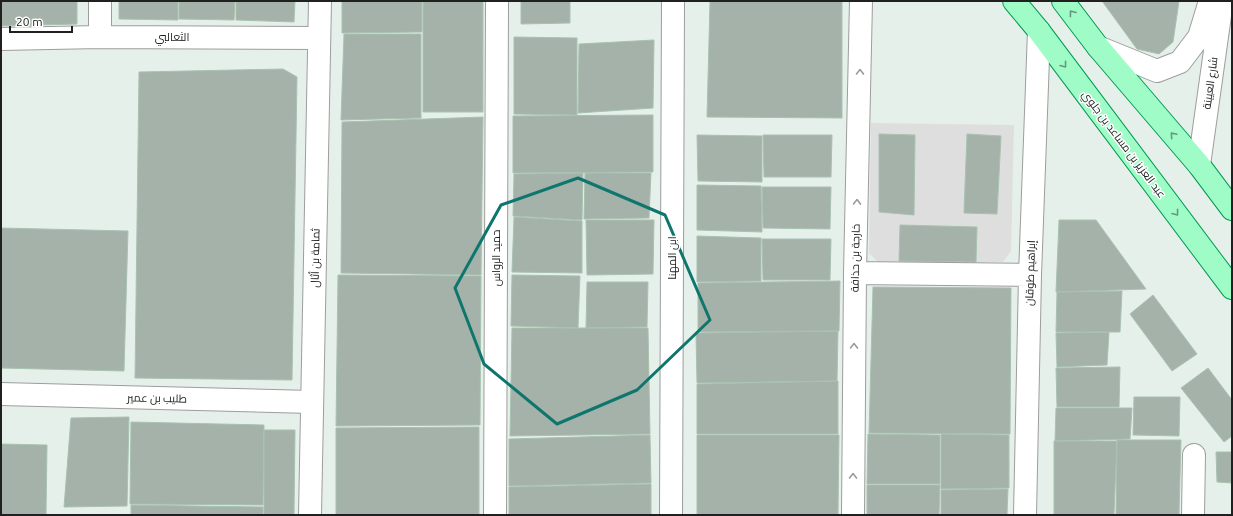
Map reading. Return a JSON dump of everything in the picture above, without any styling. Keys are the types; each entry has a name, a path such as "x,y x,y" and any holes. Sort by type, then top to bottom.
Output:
{"main road":[{"name":"عبد العزيز بن مساعد بن جلوي","path":"1014,1 1039,31 1232,288"},
{"path":"1063,1 1098,47 1199,165 1232,209"}],"street":[{"path":"100,1 100,37"},
{"name":"ثمامة بن أثال","path":"310,515 320,1"},
{"name":"حميد الرواس","path":"495,515 497,1"},
{"name":"ابن المهنا","path":"671,515 673,1"},
{"name":"خارجة بن حذافة","path":"853,515 855,274 861,1"},
{"path":"1098,47 1157,71 1180,62 1199,37 1210,1"},
{"name":"شارع العيينة","path":"1199,165 1222,1"},
{"name":"إبراهيم طوقان","path":"1025,515 1030,275 1039,31"},
{"name":"الثعالبي","path":"1,39 100,37 319,38"},
{"path":"855,274 1030,275"},
{"name":"طليب بن عمير","path":"1,394 312,402"},
{"path":"1194,456 1194,515"}],"highlighted area":[{"path":"578,178 665,215 710,320 637,390 557,424 484,364 455,288 501,205"}],"shaded area":[{"path":"871,123 1014,125 1011,251 1003,262 879,263 869,253"}],"building":[{"path":"1,1 77,1 77,24 1,26"},
{"path":"119,1 178,1 178,20 119,19"},
{"path":"179,1 235,1 234,20 179,19"},
{"path":"236,1 295,1 294,22 236,20"},
{"path":"342,1 422,1 422,32 342,33"},
{"path":"423,1 483,1 483,112 423,112"},
{"path":"521,1 570,1 570,23 521,24"},
{"path":"710,1 842,1 842,118 707,117"},
{"path":"1102,1 1179,1 1173,42 1159,54 1137,49"},
{"path":"344,34 421,34 421,118 341,120"},
{"path":"514,37 577,38 577,115 514,114"},
{"path":"654,40 653,108 578,113 579,44"},
{"path":"283,69 297,77 292,380 135,378 139,72"},
{"path":"653,115 653,172 513,173 513,116"},
{"path":"483,117 481,275 341,273 342,122"},
{"path":"879,134 915,135 914,215 879,212"},
{"path":"967,134 1001,136 997,214 964,213"},
{"path":"697,135 762,136 762,182 698,181"},
{"path":"763,135 832,135 831,177 764,177"},
{"path":"583,173 582,220 513,216 514,174"},
{"path":"585,173 651,173 649,218 584,219"},
{"path":"697,185 761,186 762,232 697,230"},
{"path":"762,187 831,187 830,229 763,228"},
{"path":"514,217 582,221 582,273 512,272"},
{"path":"586,220 654,220 653,274 587,275"},
{"path":"1059,220 1096,220 1146,289 1056,292"},
{"path":"900,225 977,227 976,262 899,261"},
{"path":"1,228 128,231 124,371 1,368"},
{"path":"697,236 761,238 761,281 697,282"},
{"path":"762,239 831,239 830,280 763,280"},
{"path":"338,275 481,276 480,425 336,426"},
{"path":"512,275 580,276 578,328 511,326"},
{"path":"840,281 839,331 698,332 698,283"},
{"path":"587,282 648,282 647,327 586,328"},
{"path":"873,287 1011,288 1010,434 869,433"},
{"path":"1122,291 1120,332 1056,332 1057,292"},
{"path":"1153,295 1197,354 1172,371 1130,314"},
{"path":"512,328 648,328 650,434 510,436"},
{"path":"838,331 837,381 697,383 696,333"},
{"path":"1109,332 1107,365 1057,367 1056,333"},
{"path":"1120,367 1119,407 1057,407 1056,368"},
{"path":"1208,368 1232,400 1232,436 1224,442 1181,388"},
{"path":"838,381 838,434 697,434 697,384"},
{"path":"1134,397 1180,397 1179,436 1133,435"},
{"path":"1056,408 1132,408 1130,439 1055,441"},
{"path":"129,417 127,506 64,507 71,418"},
{"path":"131,422 264,425 263,505 130,504"},
{"path":"479,427 479,515 336,515 336,428"},
{"path":"264,430 295,430 294,515 264,515"},
{"path":"868,434 940,435 940,484 867,484"},
{"path":"941,434 1009,435 1009,488 941,489"},
{"path":"650,435 651,483 509,486 509,439"},
{"path":"697,435 839,435 838,515 697,515"},
{"path":"1117,440 1181,440 1179,515 1116,515"},
{"path":"1054,441 1117,441 1114,515 1054,515"},
{"path":"1,444 47,445 46,515 1,515"},
{"path":"1216,452 1232,452 1232,483 1217,482"},
{"path":"651,484 651,515 509,515 509,487"},
{"path":"867,485 940,485 939,515 867,515"},
{"path":"1008,489 1007,515 941,515 941,490"},
{"path":"131,505 263,507 263,515 131,515"}]}
